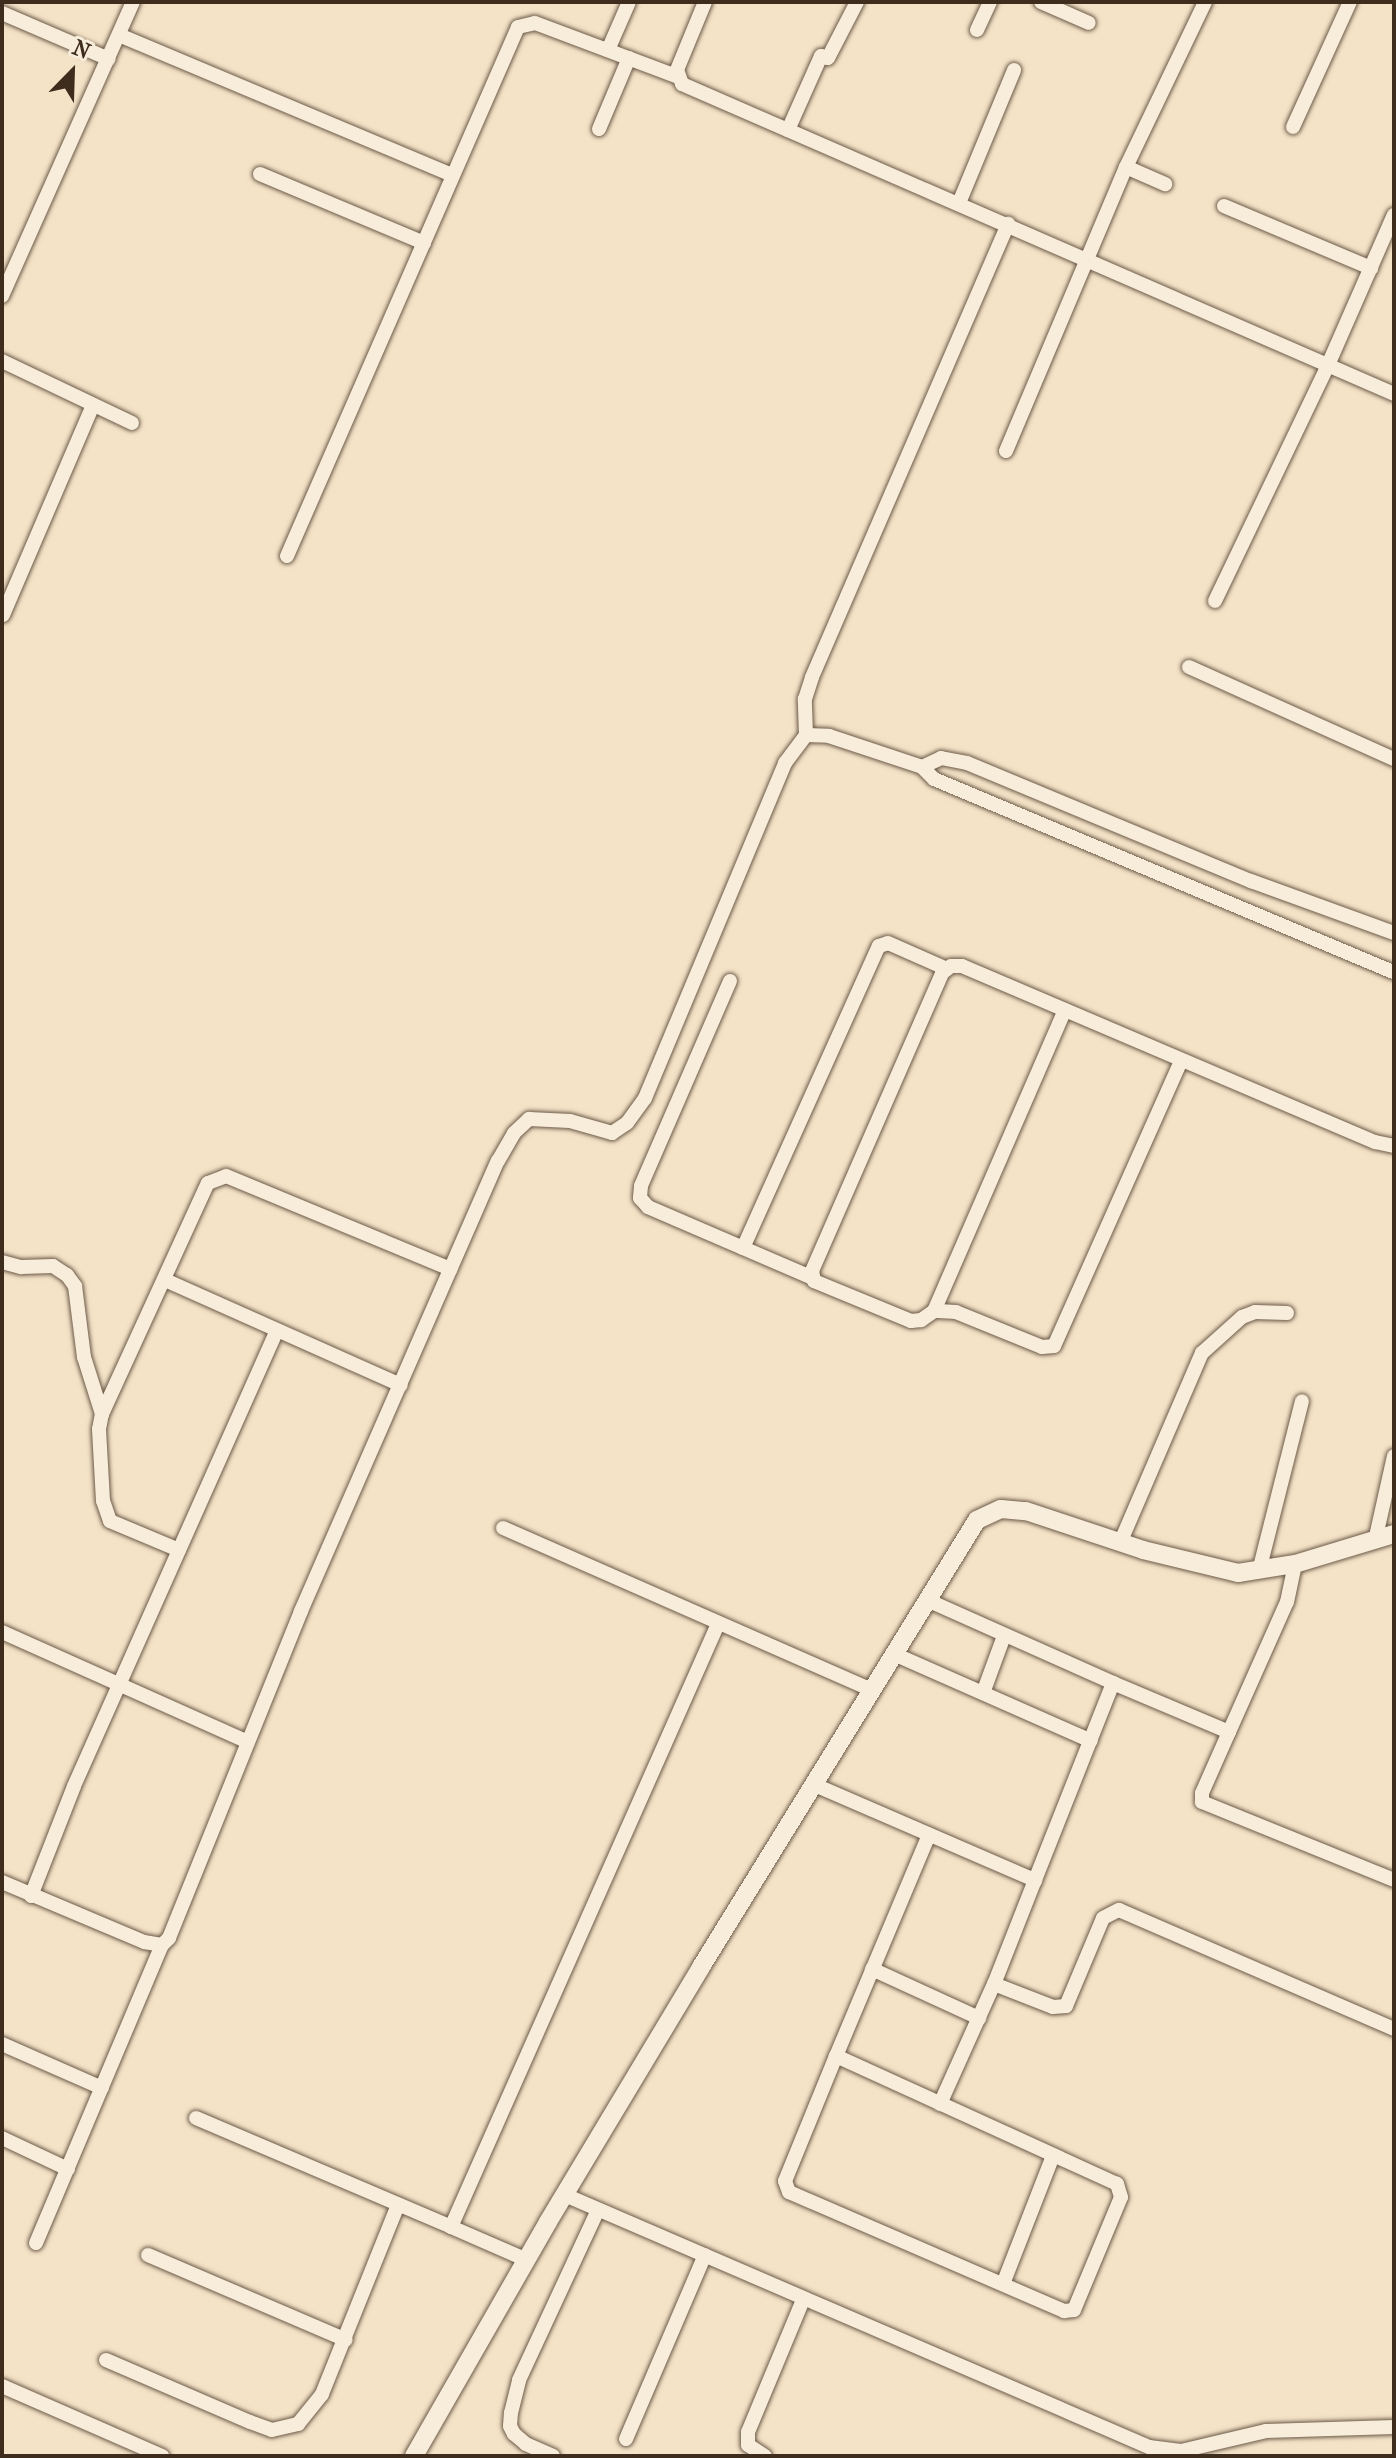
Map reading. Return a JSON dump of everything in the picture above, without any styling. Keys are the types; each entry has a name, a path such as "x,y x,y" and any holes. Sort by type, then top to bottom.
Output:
{"street":[{"path":"2,296 133,2"},
{"path":"608,50 629,2"},
{"path":"676,76 705,2"},
{"path":"788,130 821,56 828,58 857,2"},
{"path":"977,30 990,2"},
{"path":"1041,2 1089,23"},
{"path":"1006,451 1126,167 1205,2"},
{"path":"1293,127 1350,2"},
{"path":"2,13 109,59"},
{"path":"287,556 513,36 522,24 535,23 676,76 689,88 1394,394"},
{"path":"119,35 452,175"},
{"path":"599,129 629,58"},
{"path":"959,203 1014,70"},
{"path":"1126,167 1165,184"},
{"path":"260,174 424,243"},
{"path":"1224,206 1371,268"},
{"path":"1215,601 1328,365 1394,215"},
{"path":"36,2243 162,1945 175,1927 301,1611 498,1161 514,1133 529,1119 570,1121 612,1133 627,1123 645,1098 785,763 806,735 805,699 812,677 1008,224"},
{"path":"2,361 132,423"},
{"path":"3,615 93,405"},
{"path":"1189,667 1394,759"},
{"path":"806,735 829,736 922,767 934,779 1394,972"},
{"path":"922,767 941,758 967,763 1251,881 1394,933"},
{"path":"743,1248 879,946 888,943 947,969"},
{"path":"813,1278 812,1271 942,973 947,969 962,966 1375,1142 1394,1146"},
{"path":"730,981 641,1186 640,1198 648,1207 911,1321 921,1320 934,1311 1065,1010"},
{"path":"934,1311 956,1312 1042,1347 1054,1346 1181,1061"},
{"path":"179,1550 119,1526 106,1514 99,1429 102,1414 203,1190 214,1179 226,1176 451,1269"},
{"path":"2,1262 21,1267 53,1266 71,1281 84,1357 102,1414"},
{"path":"165,1280 401,1385"},
{"path":"1120,1543 1202,1353 1242,1317 1268,1310 1287,1313"},
{"path":"31,1896 74,1786 277,1331"},
{"path":"1259,1571 1302,1401"},
{"path":"1375,1541 1394,1456"},
{"path":"414,2456 565,2195 977,1520 993,1510 1026,1511 1120,1543 1238,1573 1295,1564 1394,1534"},
{"path":"503,1528 872,1690"},
{"path":"1295,1564 1283,1612 1202,1793 1202,1802 1394,1880"},
{"path":"927,1600 1229,1732"},
{"path":"451,2227 718,1624"},
{"path":"2,1633 248,1742"},
{"path":"983,1693 1004,1636"},
{"path":"894,1654 1091,1741"},
{"path":"940,2104 994,1984 1113,1683"},
{"path":"815,1785 1035,1880"},
{"path":"836,2056 1112,2180 1121,2197 1079,2305 1074,2310 1064,2311 796,2196 786,2188 785,2181 836,2056 872,1969 929,1835"},
{"path":"2,1882 114,1931 162,1945"},
{"path":"994,1984 1053,2007 1066,2006 1103,1918 1119,1910 1394,2029"},
{"path":"872,1969 979,2018"},
{"path":"2,2044 102,2088"},
{"path":"196,2118 527,2260"},
{"path":"2,2138 68,2169"},
{"path":"1003,2284 1053,2156"},
{"path":"565,2195 1149,2447 1181,2453 1266,2431 1394,2427"},
{"path":"106,2360 215,2409 272,2430 285,2429 309,2414 346,2340 398,2205"},
{"path":"553,2456 526,2444 514,2434 510,2420 519,2380 598,2210"},
{"path":"148,2255 346,2340"},
{"path":"626,2439 705,2255"},
{"path":"765,2456 748,2445 748,2432 803,2300"},
{"path":"2,2386 162,2456"}]}
